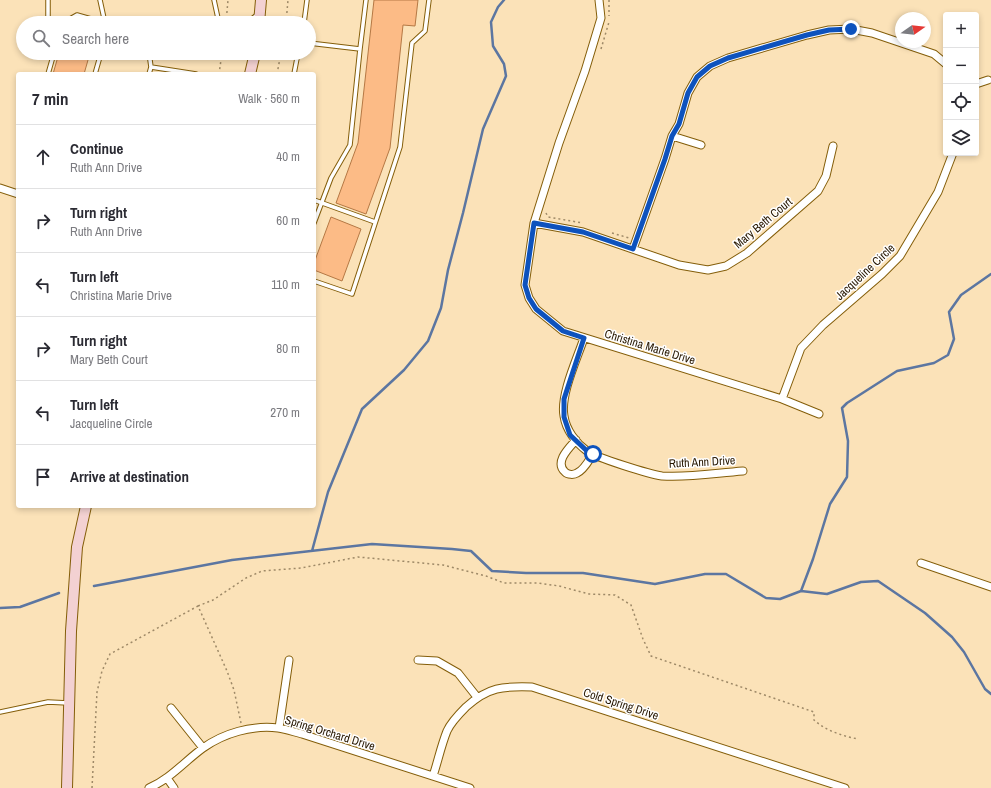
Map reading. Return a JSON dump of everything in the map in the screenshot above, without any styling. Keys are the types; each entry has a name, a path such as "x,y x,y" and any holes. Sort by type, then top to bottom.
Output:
{"main road":[{"path":"260,16 261,0"},
{"path":"250,72 252,60"},
{"path":"67,788 71,631 77,547 86,508"}],"street":[{"name":"Christina Marie Drive","path":"599,0 601,18 587,65 559,143 534,223 525,285 529,298 536,309 563,331 782,399 820,414"},
{"path":"633,249 672,136 679,124 688,93 697,77 710,66 728,58 807,35 829,30 851,29 872,33 934,54 943,62"},
{"path":"979,83 988,80"},
{"path":"672,136 701,145"},
{"name":"Mary Beth Court","path":"534,223 583,232 679,265 708,270 726,266 746,254 818,191 826,176 834,146"},
{"name":"Jacqueline Circle","path":"782,399 801,348 823,325 882,274 900,256 938,192 952,156"},
{"path":"0,188 16,193"},
{"name":"Ruth Ann Drive","path":"584,338 564,399 564,417 570,435 587,451 613,462 660,476 689,476 743,471"},
{"path":"576,440 564,455 561,462 565,472 568,474 578,473 593,454"},
{"path":"921,563 991,587"},
{"path":"279,728 288,660"},
{"path":"418,660 437,661 458,673 477,697"},
{"name":"Cold Spring Drive","path":"433,776 447,730 458,714 477,697 508,686 532,687 845,788"},
{"path":"171,708 203,748"},
{"name":"Spring Orchard Drive","path":"149,788 167,778 203,748 217,740 242,730 279,728 470,788"},
{"path":"167,778 174,788"}],"lane":[{"path":"48,0 48,16"},
{"path":"100,0 103,16"},
{"path":"214,0 217,16"},
{"path":"305,16 307,0"},
{"path":"316,218 331,178 350,145 366,0"},
{"path":"316,282 352,294 400,147 412,42 425,31 429,0"},
{"path":"255,16 260,12"},
{"path":"316,44 360,49"},
{"path":"49,72 52,60"},
{"path":"96,72 99,60"},
{"path":"150,60 151,67 150,72"},
{"path":"294,72 297,60"},
{"path":"151,67 169,72"},
{"path":"316,201 375,222"},
{"path":"0,712 48,702 69,703"}],"path":[{"path":"227,16 228,0"},
{"path":"287,16 288,0"},
{"path":"600,51 608,26 610,9 609,0"},
{"path":"219,72 221,60"},
{"path":"277,72 280,60"},
{"path":"546,210 546,215 548,217 583,223"},
{"path":"611,232 636,240"},
{"path":"92,788 97,692 102,672 110,654 198,606 213,600 246,578 262,571 301,568 358,557 443,565 486,576 504,583 537,583 559,586 589,594 615,595 631,605 643,639 651,656 814,712 814,720 820,726 845,736 858,739"},
{"path":"198,606 234,690 242,730"}],"building":[{"path":"374,0 418,0 415,26 403,25 390,148 366,214 336,203 358,143"},
{"path":"57,60 88,60 85,72 54,72"},
{"path":"331,217 361,229 342,281 316,271 316,258"}],"waterway":[{"path":"312,551 328,492 362,409 404,370 428,341 441,308 448,270 483,129 506,76 504,64 493,46 491,22 498,7 504,0"},
{"path":"801,591 813,559 830,504 847,477 848,441 842,408 847,403 897,371 934,363 948,355 954,339 949,312 961,295 991,274"},
{"path":"94,586 232,560 372,544 471,551 492,571 526,573 583,573 655,584 705,574 726,574 766,598 780,599 801,591 827,594 861,582 878,581 925,613 952,637 964,652 985,689 991,694"},
{"path":"0,608 20,607 59,593"}],"route":[{"path":"593,454 587,451 570,435 564,417 564,399 584,338 563,331 536,309 529,298 525,285 534,223 583,232 633,249 672,136 679,124 688,93 697,77 710,66 728,58 807,35 829,30 851,29"}]}
